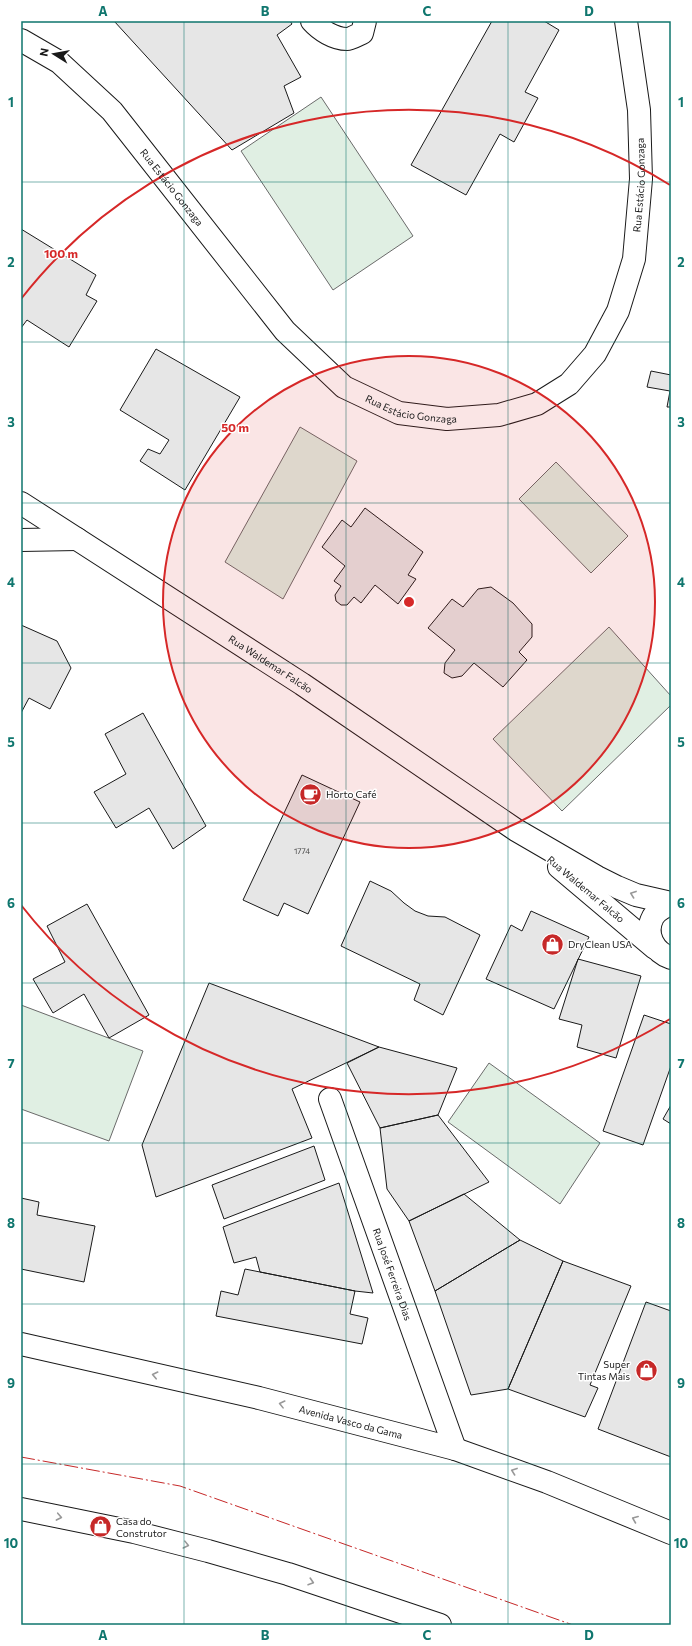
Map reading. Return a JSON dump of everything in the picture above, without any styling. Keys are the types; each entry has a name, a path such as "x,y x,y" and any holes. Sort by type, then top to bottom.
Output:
{"street":[{"path":"312,21 316,26 334,37 348,39 362,33 365,21"},
{"name":"Rua Estácio Gonzaga","path":"21,40 59,62 112,110 285,331 344,387 399,413 447,419 499,415 537,404 569,384 594,354 618,311 634,259 641,179 639,110 626,21"},
{"name":"Rua Waldemar Falcão","path":"21,503 302,684 516,830 617,887 636,895 671,904"},
{"path":"21,540 76,539"},
{"name":"Rua Waldemar Falcão","path":"516,830 664,956"},
{"path":"664,956 651,939 650,927 653,916 661,908 671,904"},
{"name":"Rua José Ferreira Dias","path":"330,1099 455,1449"},
{"name":"Avenida Vasco da Gama","path":"21,1344 258,1398 455,1449 547,1482 671,1533"},
{"path":"21,1509 134,1532 208,1550 288,1574 436,1624"}],"green space":[{"path":"321,97 413,236 333,290 241,151"},
{"path":"300,427 357,461 283,599 225,562"},
{"path":"556,462 628,536 591,573 519,499"},
{"path":"609,627 671,696 671,705 562,811 493,739"},
{"path":"21,1005 143,1051 109,1141 21,1109"},
{"path":"489,1063 600,1143 560,1204 448,1122"}],"building":[{"path":"114,21 290,21 292,24 277,35 301,77 284,86 294,113 232,150"},
{"path":"492,21 544,21 559,30 525,92 538,98 514,142 500,134 466,195 411,165"},
{"path":"21,229 96,275 86,295 97,301 69,347 27,320 21,328"},
{"path":"156,349 240,397 185,490 140,461 148,449 160,454 169,440 120,410"},
{"path":"651,371 671,375 671,407 667,407 670,391 647,387"},
{"path":"365,508 423,552 408,575 416,579 398,604 375,585 361,603 354,597 347,605 341,605 336,601 335,595 341,586 334,581 345,566 322,547 342,520 351,527"},
{"path":"491,587 513,603 532,624 532,637 519,652 527,660 503,687 474,663 462,676 452,678 444,673 445,663 455,650 428,628 452,599 463,607 478,589"},
{"path":"21,625 57,641 71,668 50,709 29,698 21,713"},
{"path":"143,713 206,826 173,849 149,808 116,828 94,792 126,774 105,734"},
{"path":"302,775 360,802 308,914 284,903 278,916 243,900"},
{"path":"370,881 391,891 415,911 428,916 445,917 480,935 443,1015 414,1000 420,984 341,946"},
{"path":"87,904 149,1015 109,1038 84,994 53,1013 33,979 65,962 47,926"},
{"path":"531,911 589,937 554,1009 486,979 511,925 522,931"},
{"path":"578,959 641,976 616,1058 577,1047 582,1025 559,1019"},
{"path":"209,983 379,1047 292,1089 312,1138 156,1197 142,1145"},
{"path":"644,1015 671,1024 671,1066 643,1145 603,1131"},
{"path":"379,1047 457,1068 438,1115 380,1128 347,1063"},
{"path":"671,1105 671,1124 663,1119"},
{"path":"438,1115 489,1182 409,1221 387,1189 380,1128"},
{"path":"314,1146 325,1180 224,1219 212,1185"},
{"path":"339,1183 373,1293 355,1291 260,1272 256,1257 234,1263 223,1227"},
{"path":"464,1194 520,1240 435,1291 409,1221"},
{"path":"21,1198 39,1202 37,1215 95,1226 84,1282 21,1269"},
{"path":"520,1240 563,1261 508,1389 471,1395 435,1291"},
{"path":"563,1261 631,1286 590,1385 598,1388 585,1417 508,1389"},
{"path":"245,1269 355,1291 350,1314 368,1318 362,1344 216,1316 221,1291 238,1295"},
{"name":"Super Tintas Mais","path":"646,1302 671,1311 671,1457 598,1429"}],"power":[{"path":"21,1457 180,1486 573,1625"}],"place":[{"name":"Horto Café","path":"310,794"},
{"name":"DryClean USA","path":"552,944"},
{"name":"Super Tintas Mais","path":"646,1370"},
{"name":"Casa do Construtor","path":"101,1527"}]}
